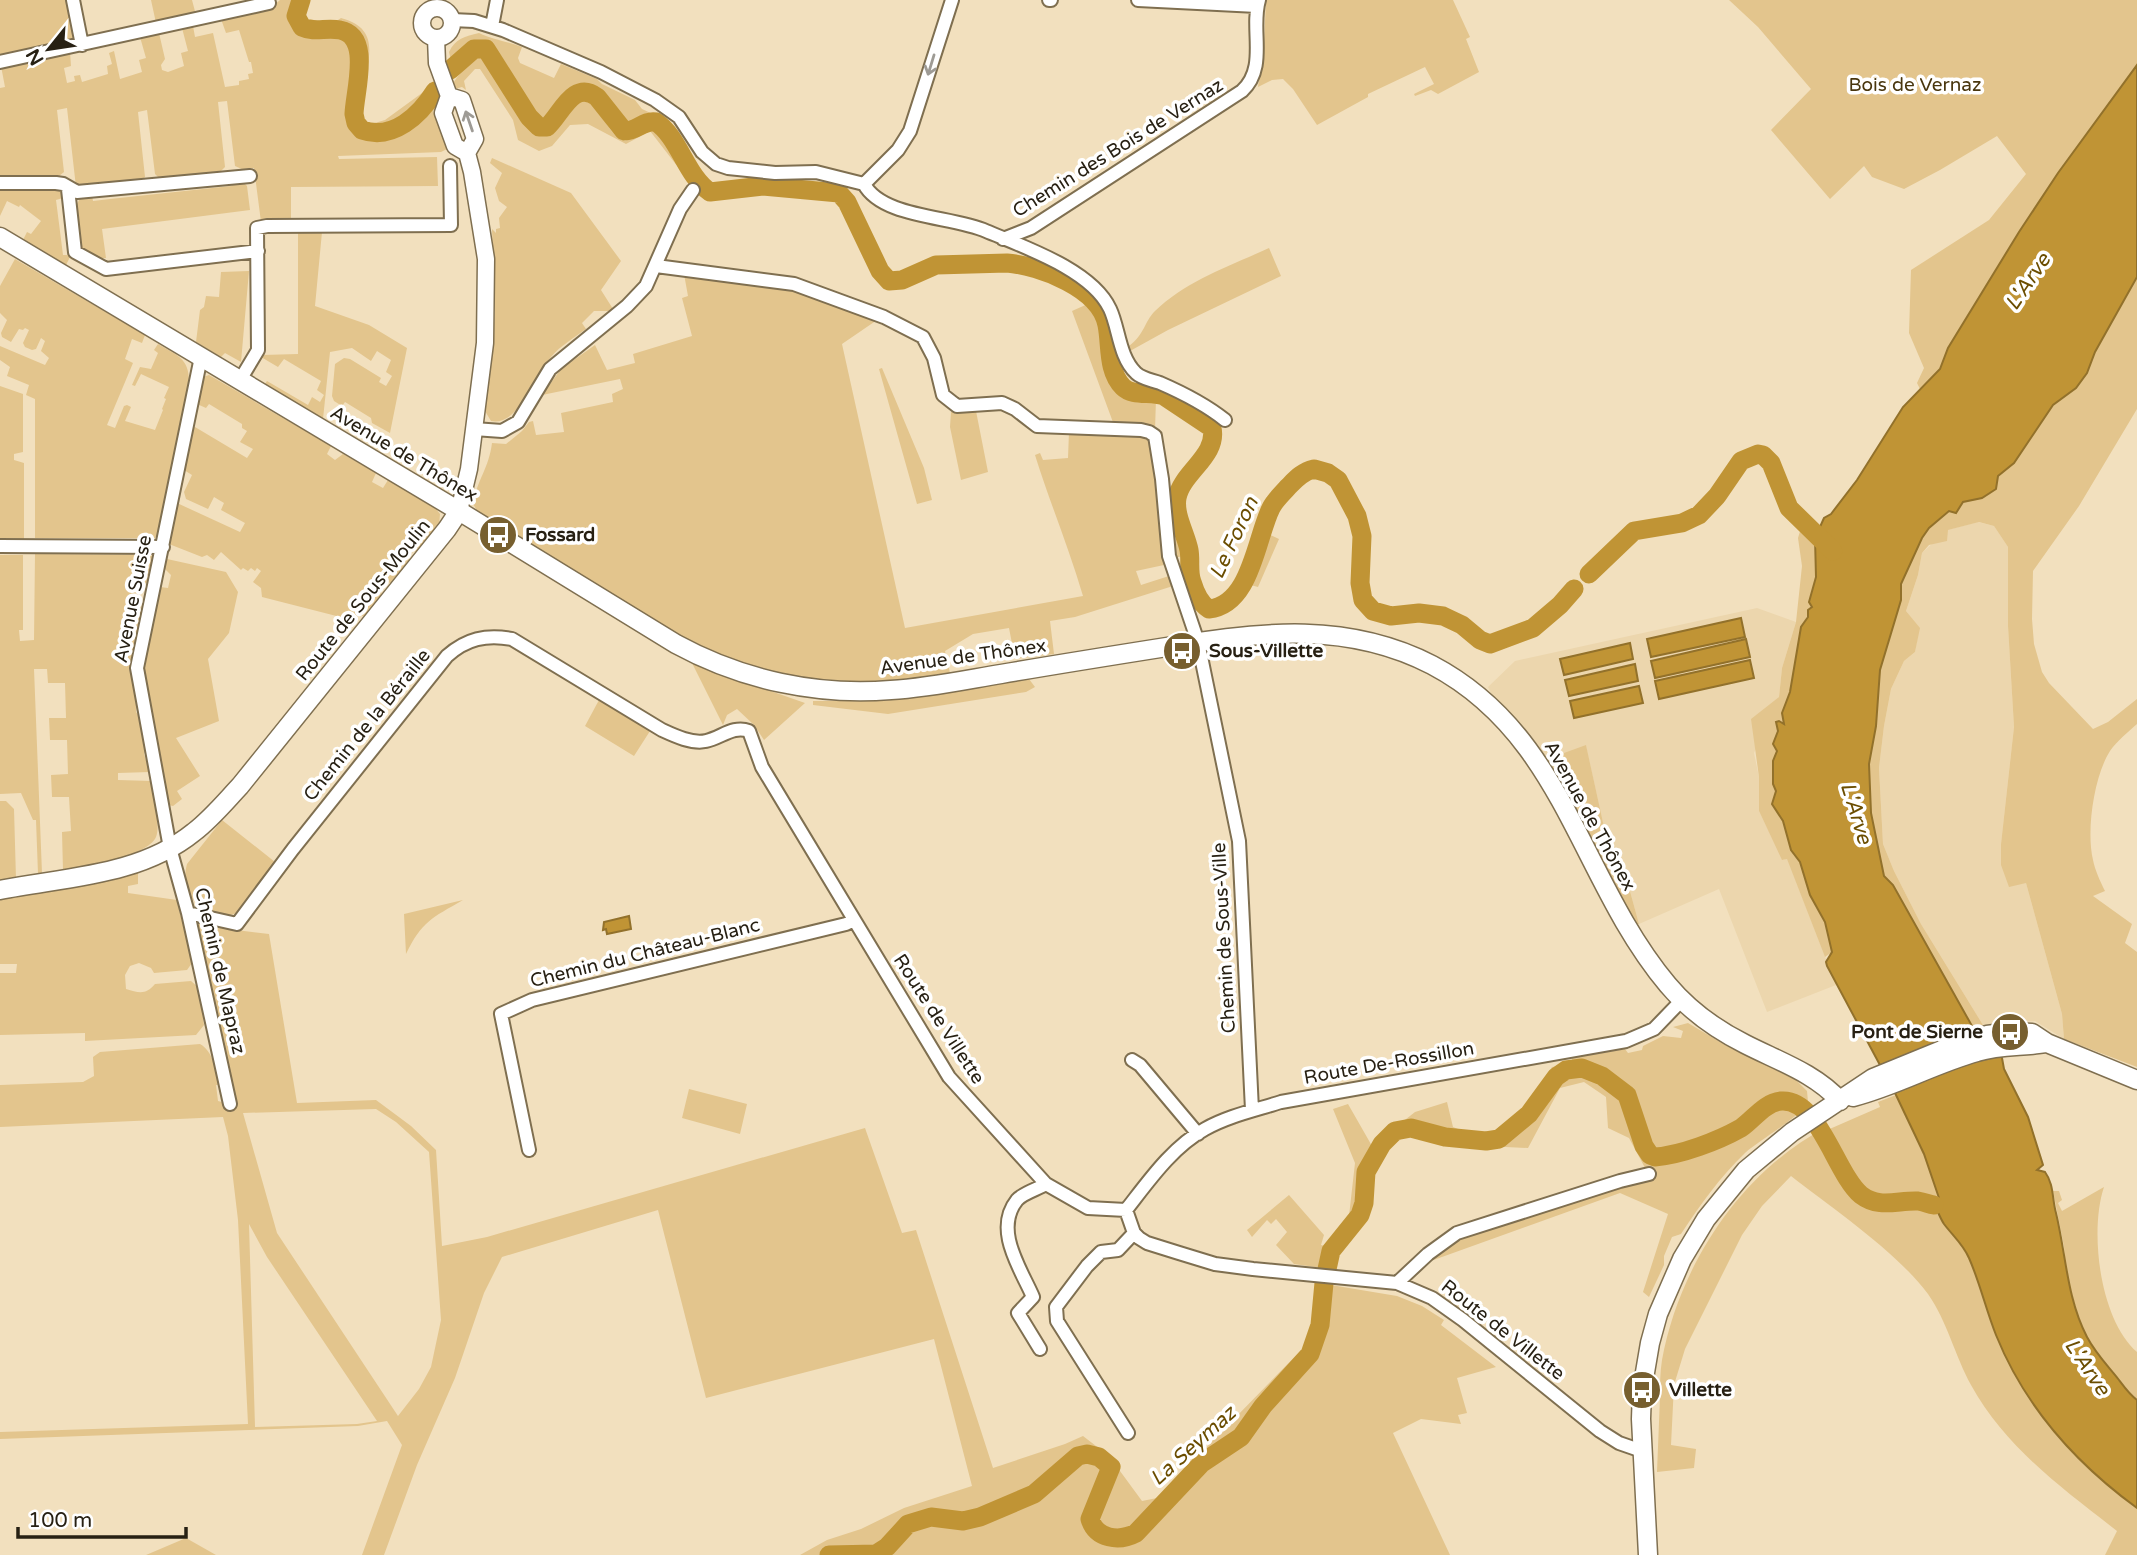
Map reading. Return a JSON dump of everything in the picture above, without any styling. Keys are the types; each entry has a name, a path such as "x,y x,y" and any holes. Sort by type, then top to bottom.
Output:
{"main road":[{"name":"Avenue de Thônex","path":"0,237 690,652 763,679 807,688 853,692 893,690 1244,635 1300,632 1356,638 1413,656 1448,674 1475,693 1508,724 1534,755 1573,821 1633,936 1682,1000 1702,1017 1741,1042 1823,1084 1834,1104"},
{"name":"Route de Sous-Moulin","path":"0,890 119,868 152,857 192,834 213,816 240,786 459,511"},
{"path":"1648,1555 1642,1451 1642,1390 1658,1314 1682,1259 1706,1219 1739,1178 1792,1132 1834,1104 1944,1049 1999,1033 2026,1032 2043,1042 2137,1080"},
{"path":"1876,1084 1992,1048 2043,1042"}],"street":[{"path":"73,0 82,45"},
{"path":"492,26 497,0"},
{"path":"864,184 898,150 910,131 952,0"},
{"path":"1138,0 1258,3"},
{"path":"0,62 269,3"},
{"name":"Chemin des Bois de Vernaz","path":"1003,239 1030,229 1242,91 1256,66 1258,3"},
{"path":"422,6 442,9 452,20 449,32 436,38 428,35 423,28 422,6"},
{"path":"452,20 474,21 492,26 601,72 667,107 679,117 702,152 716,164 728,168 775,173 822,172 864,184 872,196 889,205 976,227 1083,276 1106,301 1123,351 1136,373 1204,403 1225,420"},
{"name":"Route de Sous-Moulin","path":"436,38 437,64 449,96 462,100 475,139 467,153 477,193 486,259 485,343 469,469 459,511"},
{"path":"240,380 257,350 257,228 451,225 450,166"},
{"path":"0,183 56,183 78,192 250,176"},
{"path":"68,189 75,252 106,269 258,251"},
{"path":"474,429 502,431 518,422 550,369 627,306 651,280 680,209 693,190"},
{"name":"Chemin de Sous-Ville","path":"656,266 794,284 896,322 923,337 934,358 943,395 957,406 998,402 1015,409 1037,426 1149,432 1155,436 1169,556 1198,642 1239,841 1252,1110"},
{"name":"Avenue Suisse","path":"170,848 137,668 201,357"},
{"path":"0,546 163,547"},
{"name":"Chemin de la Béraille","path":"188,913 237,925 293,849 440,665 452,651 468,641 489,636 518,642 662,730 682,739"},
{"name":"Route de Villette","path":"682,739 707,741 745,729 751,733 762,767 950,1077 1046,1184 1088,1208 1126,1210"},
{"name":"Chemin de Mapraz","path":"170,848 188,913 230,1104"},
{"name":"Chemin du Château-Blanc","path":"529,1150 501,1014 532,1000 846,924 853,920"},
{"name":"Route De-Rossillon","path":"1126,1210 1162,1166 1198,1133 1252,1110 1281,1102 1626,1041 1654,1029 1682,1000"},
{"path":"1132,1060 1140,1065 1198,1133"},
{"path":"1397,1283 1428,1254 1457,1233 1649,1174"},
{"path":"1040,1349 1018,1313 1033,1297 1014,1257 1007,1224 1018,1199 1046,1184"},
{"path":"1126,1210 1134,1233 1118,1250 1101,1252 1087,1266 1056,1307 1055,1314 1128,1433"},
{"name":"Route de Villette","path":"1134,1233 1147,1243 1215,1264 1397,1283 1433,1297 1609,1438 1642,1451"}],"shaded area":[{"path":"1978,522 1994,526 2008,547 2008,626 2014,727 2001,844 2026,883 2062,1014 2064,1039 2035,1021 1983,1025 1921,924 1883,844 1879,768 1884,726 1891,689 1904,661 1915,652 1919,628 1906,611 1922,553 1947,530"},
{"path":"1757,608 1796,622 1782,668 1779,697 1754,753 1759,777 1759,811 1783,860 1787,858 1836,985 1767,1012 1719,889 1639,924 1619,851 1606,836 1586,746 1557,762 1557,774 1530,734 1492,695 1488,687 1515,661"}],"green space":[{"path":"0,0 68,0 77,40 0,56"},
{"path":"151,0 192,0 196,15 156,23"},
{"path":"280,0 311,0 306,5 306,21 335,22 341,18 363,30 369,47 369,58 361,118 368,125 385,120 433,85 439,104 433,111 447,149 441,152 338,156 339,159 437,157 438,186 291,187 291,222 261,222 254,168 244,170 235,166 227,101 218,102 225,167 221,171 159,178 155,174 147,110 138,112 145,177 142,180 76,187 67,108 57,110 64,172 59,176 0,178 0,88 5,87 1,66 70,52 71,66 64,68 67,83 75,81 74,76 80,75 82,82 108,74 107,66 112,64 109,53 114,51 120,79 142,72 139,60 146,58 140,37 159,33 165,59 161,65 162,70 168,72 184,66 181,53 188,51 182,28 193,26 195,37 213,33 225,87 239,85 239,81 249,79 248,74 253,73 251,62 239,30 226,33 221,19 272,7"},
{"path":"1266,0 1453,0 1470,37 1466,39 1479,72 1438,94 1431,90 1415,96 1414,94 1434,84 1425,67 1368,94 1368,97 1317,125 1283,79 1272,80 1258,87"},
{"name":"Bois de Vernaz","path":"1729,0 2137,0 2137,65 2058,173 1948,348 1940,369 1920,389 1917,383 1924,368 1909,333 1911,270 1989,220 2026,174 1997,136 1904,189 1872,177 1864,166 1830,199 1771,130 1811,89 1758,27"},
{"path":"479,33 522,47 518,58 520,63 554,78 561,64 597,79 635,100 642,109 655,115 626,127 603,96 591,87 583,85 570,94 549,117 538,122 530,115 488,45 473,45 451,61 449,52 457,41"},
{"path":"473,56 486,57 524,117 542,134 550,132 569,108 582,99 595,107 613,132 625,141 649,128 658,129 695,183 688,180 650,131 626,144 588,124 570,125 552,146 539,151 518,140 513,120 480,69 475,69 464,81 466,90 462,87 455,89 453,83"},
{"path":"492,158 571,193 621,261 601,290 613,309 594,311 582,323 586,329 551,357 526,398 510,416 501,421 491,421 485,411 495,313 492,229 496,233 496,229 500,228 499,218 507,207 499,201 495,188 502,173 490,163"},
{"path":"243,182 247,186 250,210 102,229 106,258 97,259 82,250 76,206 80,198 92,196 93,201 231,186"},
{"path":"54,188 63,192 63,198 56,200 63,255 71,255 66,265 23,240 27,232 31,234 41,221 20,205 19,207 7,201 0,216 0,191"},
{"path":"322,232 315,306 369,325 407,348 390,433 345,402 342,406 334,401 332,396 335,364 344,358 381,378 379,382 386,386 392,376 386,372 391,360 377,351 371,361 352,348 330,352 323,419 265,384 267,381 308,405 312,397 320,402 324,395 317,390 321,381 284,359 278,367 261,357 298,354 298,233"},
{"path":"1269,248 1281,276 1130,351 1129,346 1138,337 1151,315 1167,300 1209,275"},
{"path":"15,259 145,335 142,343 132,339 125,359 133,363 107,425 115,428 124,406 127,405 131,407 125,421 155,430 169,387 141,374 135,386 132,385 140,367 151,369 158,353 154,350 158,344 185,363 189,385 159,534 155,538 35,538 35,399 26,395 29,385 7,376 10,367 0,360 0,346 45,365 49,358 41,351 45,341 41,338 36,349 25,347 23,343 29,330 25,328 19,329 11,342 2,337 7,320 0,313 0,286"},
{"path":"249,271 241,362 225,353 221,357 196,342 200,310 204,307 206,296 219,297 221,272"},
{"path":"684,274 794,290 880,318 842,344 905,628 1083,596 1035,455 1040,453 1043,460 1068,458 1069,432 1146,437 1153,444 1164,565 1136,571 1141,585 1169,576 1173,586 1075,617 1050,621 1054,654 1015,659 1009,628 973,634 945,651 950,673 893,681 833,681 758,667 685,639 479,514 473,504 492,443 506,444 533,421 536,435 564,432 561,413 613,402 612,394 623,389 620,379 542,395 561,369 595,345 607,370 635,363 633,354 692,336 682,298 688,296"},
{"path":"2137,277 2137,409 2079,506 2033,571 2032,619 2034,644 2042,672 2049,683 2093,729 2108,722 2137,699 2137,724 2119,740 2104,762 2093,804 2090,834 2094,864 2105,891 2093,896 2132,924 2125,943 2137,952 2137,1067 2064,1039 2062,1014 2026,883 2009,887 2001,865 2014,727 2008,626 2008,547 1994,526 1979,522 1948,530 1947,541 1929,545 1922,553 1906,611 1920,628 1915,652 1904,661 1891,689 1879,768 1883,844 1921,924 1983,1025 1972,1026 1893,885 1884,876 1871,813 1869,764 1876,726 1880,670 1901,600 1901,584 1922,538 1929,528 1949,511 1963,502 1982,498 2053,405 2076,388 2087,373 2095,352"},
{"path":"1090,303 1102,324 1111,379 1123,393 1143,399 1156,399 1155,430 1114,425 1072,311"},
{"path":"882,368 924,468 932,500 917,504 879,369"},
{"path":"209,375 331,446 327,454 335,460 343,454 376,473 372,482 383,488 388,480 440,514 439,526 417,552 413,551 410,560 391,583 386,582 380,591 382,594 365,617 358,614 356,621 262,597 261,588 253,582 261,571 257,568 255,571 251,568 248,571 243,568 241,570 221,552 214,560 207,555 202,557 169,544 177,503 240,532 245,523 221,510 224,503 214,497 208,509 186,499 184,492 192,475 184,470 193,428 247,458 253,449 240,442 247,431 242,428 242,424 209,404 206,408 197,404 203,377"},
{"path":"0,386 23,394 23,452 14,454 14,460 24,463 24,539 0,538"},
{"path":"976,411 988,472 961,480 950,427 951,412"},
{"path":"1174,499 1185,556 1172,558 1167,500"},
{"path":"1801,528 1815,538 1816,577 1809,602 1812,608 1801,627 1790,692 1782,713 1784,725 1776,722 1778,731 1773,744 1777,751 1772,776 1776,791 1772,804 1783,821 1791,850 1800,862 1810,895 1825,922 1832,952 1825,957 1787,859 1782,860 1759,811 1759,777 1751,719 1779,697 1782,668 1796,622 1802,566 1798,538"},
{"path":"1262,531 1279,539 1258,587 1243,583"},
{"path":"35,554 151,555 154,559 150,583 136,584 135,611 144,612 136,712 140,717 146,750 144,754 150,772 118,773 118,780 152,781 158,825 156,837 141,850 114,860 63,871 62,832 71,831 69,797 52,797 51,775 68,774 67,740 50,740 49,718 66,718 65,683 48,683 47,669 34,669 42,873 38,874 36,820 33,820 21,793 0,794 0,555 23,555 23,630 19,630 20,641 34,640"},
{"path":"167,559 226,572 238,592 229,633 208,659 219,721 176,738 200,776 177,791 182,799 173,806 168,805 144,672 160,587 168,588 171,575 164,568"},
{"path":"691,661 805,703 764,740 754,725 737,709 727,715 723,725"},
{"path":"1029,679 1035,687 1026,692 888,714 813,705 813,701 882,701"},
{"path":"599,700 650,731 634,756 585,726"},
{"path":"1586,745 1606,836 1619,851 1639,924 1634,927 1557,774 1557,762 1564,753"},
{"path":"0,801 6,801 14,809 16,879 0,882"},
{"path":"222,820 275,862 245,906 228,915 212,912 198,905 189,894 185,880 187,864"},
{"path":"138,873 138,884 128,886 128,893 177,900 192,963 187,970 154,973 151,968 139,963 130,966 125,975 126,989 142,992 155,984 191,981 199,988 204,1025 196,1035 85,1041 85,1033 0,1035 0,973 16,973 17,964 0,964 0,898"},
{"path":"463,900 429,921 417,934 406,954 404,914"},
{"path":"200,922 269,934 297,1103 376,1100 411,1126 436,1150 442,1246 487,1237 865,1128 902,1233 916,1230 993,1468 1083,1436 1109,1456 1142,1501 1157,1498 1312,1339 1318,1339 1326,1305 1325,1284 1397,1296 1422,1306 1444,1320 1441,1325 1496,1367 1457,1378 1467,1413 1458,1415 1461,1424 1421,1419 1393,1433 1450,1555 800,1555 827,1540 861,1529 904,1508 972,1486 934,1339 706,1398 658,1210 502,1257 484,1293 455,1378 417,1465 384,1555 362,1555 402,1445 387,1421 358,1426 0,1439 0,1432 248,1424 238,1220 228,1136 223,1117 0,1127 0,1085 83,1082 94,1076 93,1057 100,1052 200,1044 205,1047 213,1062 219,1085 216,1085 218,1101 233,1105 196,928","holes":["376,1109 396,1122 429,1152 441,1320 431,1367 419,1389 398,1416 277,1233 243,1113","249,1224 267,1257 377,1421 255,1427"]},
{"path":"1688,1023 1725,1045 1796,1080 1807,1091 1808,1102 1788,1121 1745,1153 1711,1192 1681,1234 1672,1237 1664,1256 1664,1265 1649,1297 1643,1292 1668,1214 1620,1193 1428,1262 1459,1238 1616,1185 1651,1179 1629,1138 1608,1128 1606,1097 1584,1082 1560,1088 1528,1148 1465,1145 1422,1123 1380,1155 1362,1219 1349,1216 1355,1163 1333,1109 1348,1104 1372,1146 1415,1112 1447,1102 1453,1127 1468,1133 1491,1133 1528,1106 1552,1067 1572,1064 1572,1058 1625,1049 1628,1053 1642,1050 1643,1046 1663,1036 1681,1038 1683,1031 1673,1027"},
{"path":"689,1089 747,1104 740,1134 682,1118"},
{"path":"1896,1095 1924,1155 1939,1198 1934,1205 1970,1259 1992,1326 2008,1361 2037,1409 2054,1431 2093,1472 2137,1508 2137,1555 2105,1555 2117,1531 2036,1466 1985,1408 1971,1385 1940,1316 1915,1278 1882,1246 1791,1176 1762,1206 1742,1235 1685,1349 1674,1385 1671,1445 1696,1449 1694,1468 1657,1472 1661,1369 1670,1325 1698,1258 1717,1226 1765,1171 1793,1148 1823,1129 1825,1131 1880,1107 1878,1102"},
{"path":"2104,1187 2098,1227 2101,1274 2114,1319 2124,1338 2137,1352 2137,1400 2105,1365 2087,1338 2066,1274 2064,1247 2053,1191 2059,1191 2062,1200 2058,1203 2062,1211"},
{"path":"1289,1195 1324,1235 1321,1245 1329,1247 1322,1268 1294,1264 1276,1245 1287,1232 1276,1219 1271,1224 1267,1220 1252,1237 1247,1230"},
{"path":"186,1538 216,1555 146,1555"}],"water":[{"name":"L'Arve","path":"2137,65 2137,277 2095,352 2087,373 2076,388 2053,405 2014,463 1998,476 1996,489 1982,498 1963,502 1956,513 1949,511 1929,528 1922,538 1901,584 1901,600 1880,670 1876,726 1869,764 1871,813 1884,876 1893,885 1972,1026 2002,1058 2004,1069 2028,1117 2043,1165 2037,1170 2045,1172 2050,1182 2071,1292 2080,1322 2098,1354 2137,1400 2137,1508 2072,1452 2037,1409 2008,1361 1992,1326 1969,1258 1944,1224 1934,1205 1939,1198 1924,1154 1896,1095 1827,966 1826,962 1832,952 1825,922 1810,895 1800,862 1791,850 1783,821 1772,804 1776,791 1773,784 1773,761 1777,751 1773,744 1778,731 1776,722 1784,724 1782,713 1790,692 1801,627 1812,607 1809,602 1816,577 1815,538 1824,518 1831,514 1857,480 1903,407 1940,369 1948,348 2019,232 2058,173"},
{"path":"1741,618 1745,637 1651,657 1647,639"},
{"path":"1746,639 1750,657 1655,678 1651,661"},
{"path":"1630,643 1633,659 1564,675 1560,659"},
{"path":"1750,660 1754,678 1659,699 1655,681"},
{"path":"1635,664 1638,681 1569,696 1565,680"},
{"path":"1639,686 1643,703 1574,718 1570,701"},
{"path":"629,916 631,929 607,934 606,929 603,930 604,922"}],"waterway":[{"name":"Le Foron","path":"301,0 296,16 302,27 311,30 340,30 350,34 356,42 359,65 354,114 356,123 362,130 384,132 405,124 422,109 435,91"},
{"name":"Le Foron","path":"450,70 474,49 486,49 529,117 539,127 547,127 568,101 581,92 597,97 624,131 656,122 671,137 695,176 710,192 763,186 839,193 847,202 880,271 889,281 902,280 936,265 1007,263 1051,274 1081,290 1102,312 1107,325 1112,366 1123,387 1132,392 1164,396 1212,428 1210,447 1185,480 1177,498 1179,518 1189,550 1191,578 1198,597 1209,609 1223,605 1234,596 1250,568 1273,505 1297,479 1314,469 1328,473 1338,480 1357,516 1362,536 1360,583 1363,600 1373,611 1391,616 1419,613 1443,616 1490,644 1533,628 1574,589"},
{"name":"Le Foron","path":"1589,574 1634,531 1682,523 1699,515 1717,496 1741,461 1758,454 1771,463 1789,508 1833,551"},
{"name":"La Seymaz","path":"829,1555 876,1554 887,1547 908,1524 931,1517 963,1521 980,1517 1034,1494 1078,1456 1087,1454 1099,1457 1111,1467 1090,1519 1093,1526 1109,1537 1136,1533 1202,1463 1241,1437 1263,1406 1310,1354 1320,1325 1324,1283 1331,1251 1360,1215 1364,1203 1366,1172 1382,1144 1395,1131 1411,1128 1445,1137 1486,1141 1499,1139 1529,1114 1556,1077 1566,1070 1582,1068 1602,1076 1627,1095 1644,1146 1650,1155 1655,1157 1688,1150 1722,1138 1741,1128 1775,1102 1794,1103 1806,1111 1816,1124 1843,1171 1861,1195 1882,1203 1918,1201 1934,1205"}],"place":[{"name":"Fossard","path":"498,535"},
{"name":"Sous-Villette","path":"1182,651"},
{"name":"Pont de Sierne","path":"2010,1032"},
{"name":"Villette","path":"1642,1390"}]}
